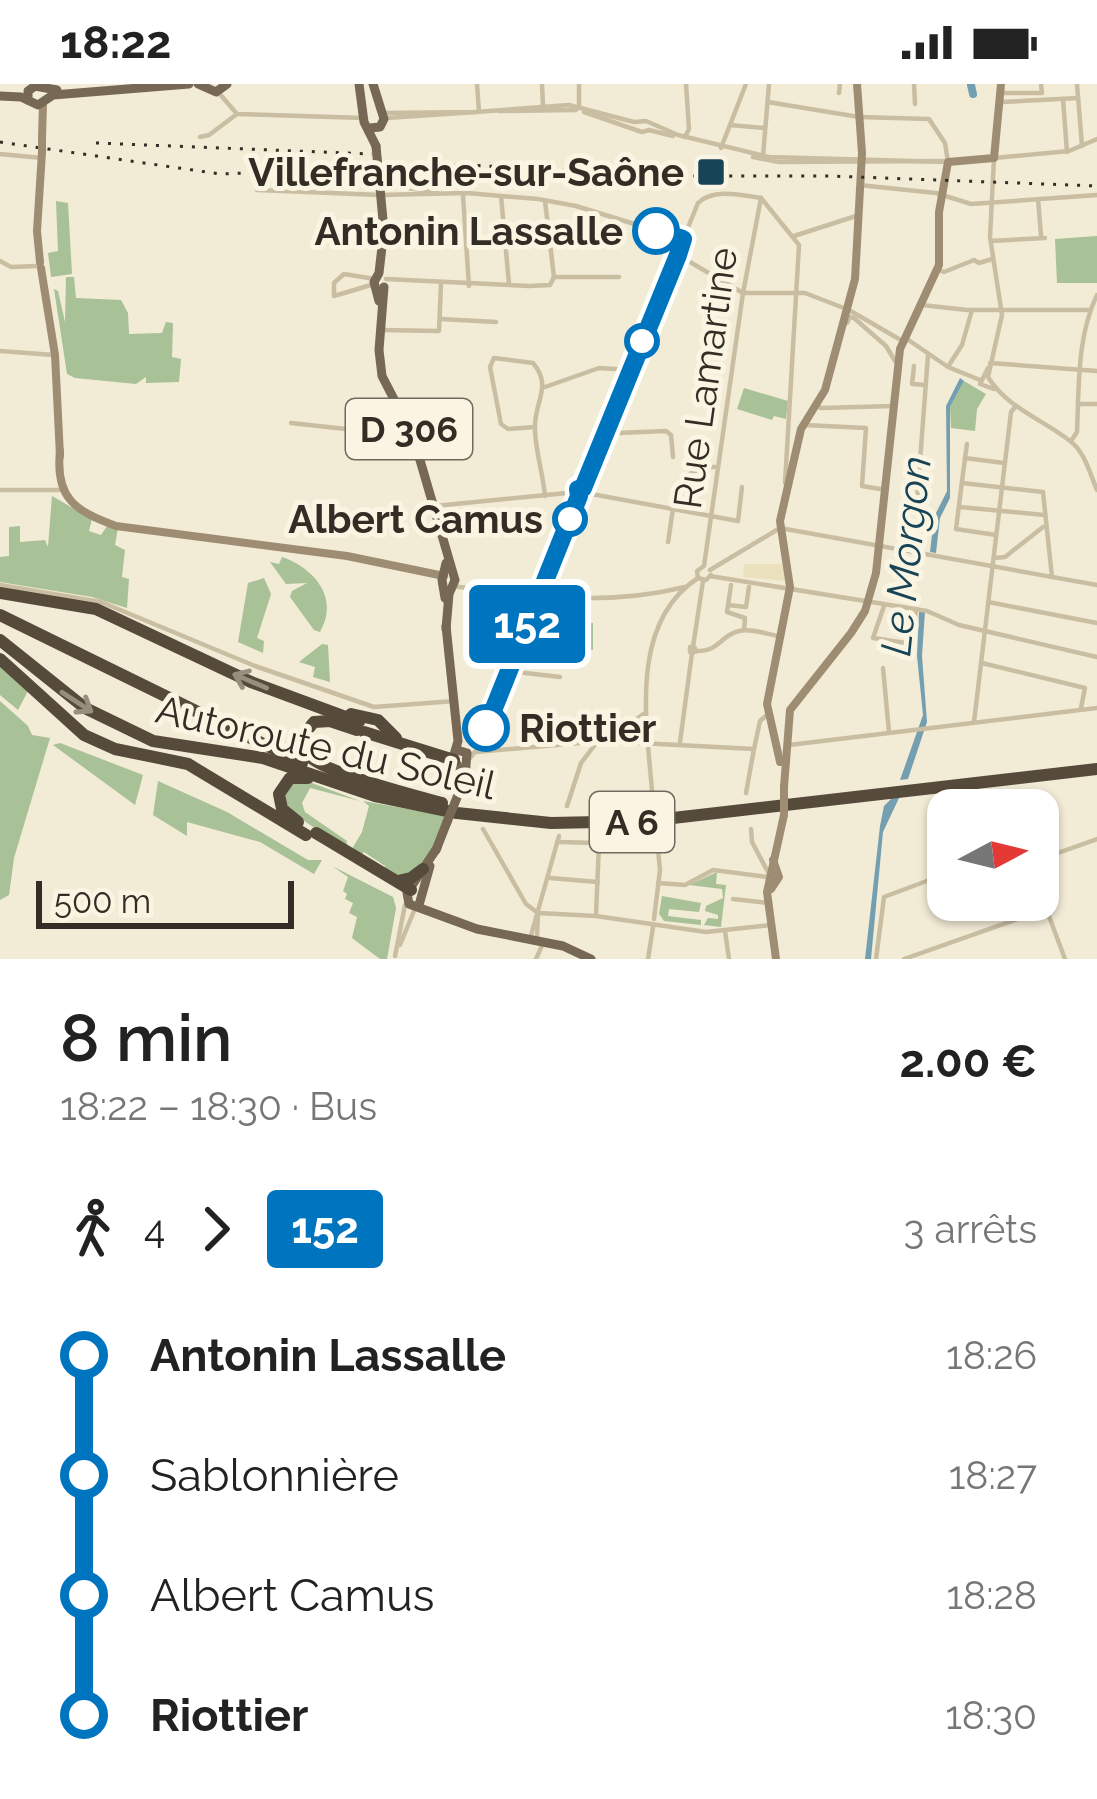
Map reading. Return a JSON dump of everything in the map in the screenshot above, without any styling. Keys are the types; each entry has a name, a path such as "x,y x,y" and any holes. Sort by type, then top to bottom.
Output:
{"highway":[{"path":"0,589 96,609 251,682 362,727 435,752 465,754"},
{"name":"Autoroute du Soleil","path":"0,615 299,762 377,788 443,803 537,815 604,816 901,789"},
{"name":"Autoroute du Soleil","path":"0,640 71,700 143,738 263,758 375,796 481,823 631,822 1097,766"},
{"path":"0,659 90,738 115,749 194,767 395,881 414,897"},
{"path":"337,713 378,720 396,738"},
{"path":"443,803 333,769 311,758 304,748 304,734 314,722 326,720 465,754"},
{"path":"414,897 286,814 279,804 280,789 290,778 304,777 481,823"},
{"path":"395,881 407,880 422,869"}],"main road":[{"path":"36,93 128,84"},
{"name":"D 306","path":"359,84 375,119"},
{"name":"D 306","path":"373,84 384,229 382,376 413,436 442,529 446,628 465,754 458,795 414,897"},
{"path":"0,95 199,85 223,88"},
{"name":"D 306","path":"414,897 422,869 437,848"},
{"path":"414,897 470,924 574,946 590,958"}],"street":[{"path":"477,84 479,112"},
{"path":"542,84 543,105"},
{"path":"685,136 686,84"},
{"path":"721,147 746,84"},
{"path":"839,93 840,84"},
{"path":"788,478 803,425 826,390 850,317 861,161 856,84"},
{"path":"914,84 916,104"},
{"path":"1001,93 1042,93 1041,84"},
{"path":"1077,84 1082,146"},
{"path":"763,158 771,85"},
{"path":"578,87 580,111"},
{"path":"223,88 237,114"},
{"path":"36,93 42,136 39,265 55,355 63,490"},
{"path":"1001,93 1078,98"},
{"path":"986,381 996,310 990,203 1001,93"},
{"path":"1063,99 1066,152"},
{"path":"768,102 859,117 928,119 955,163 943,196 937,269 903,339 881,547 867,602 851,633 790,710 783,769 784,815 769,902 776,959"},
{"path":"200,137 237,114 375,119 569,105 721,147"},
{"path":"1064,112 1078,110"},
{"path":"496,111 580,111"},
{"path":"730,124 765,128"},
{"path":"649,128 763,158 861,161 955,163 1066,152 1097,139"},
{"path":"0,154 42,155"},
{"path":"859,185 964,203 1097,194"},
{"path":"257,190 381,190 545,200 683,239"},
{"path":"463,193 469,286"},
{"path":"501,196 509,284"},
{"path":"465,754 508,671 703,197 760,198 799,245 788,478 780,528 790,587 767,717 785,744"},
{"name":"Rue Lamartine","path":"700,580 697,571 709,568 718,467 760,198"},
{"path":"991,241 1043,238 1038,199"},
{"path":"380,282 334,296 334,283 344,274 380,282 547,286 554,277 545,200"},
{"path":"794,236 859,214"},
{"path":"678,255 743,293 799,292 850,317 886,346 898,372"},
{"path":"937,269 944,272 974,260 992,259"},
{"path":"0,261 11,267 39,265"},
{"path":"554,277 619,278"},
{"path":"380,331 436,332 442,328 441,284"},
{"path":"1071,441 1077,432 1079,370 1097,296"},
{"path":"918,303 973,310 1090,310"},
{"path":"948,367 962,345 973,310"},
{"path":"850,317 865,317 966,378 986,381 1071,441 1081,452 1097,490"},
{"path":"441,319 496,322"},
{"path":"0,351 55,355"},
{"path":"917,501 928,355"},
{"path":"535,427 504,428 500,424 490,367 494,358 537,366 544,387 535,427 544,496"},
{"path":"990,363 1097,371"},
{"path":"914,366 913,384 926,385"},
{"path":"544,387 599,368 631,370"},
{"path":"1078,404 1097,404"},
{"path":"817,405 889,409 895,405"},
{"path":"974,722 1004,463 1011,412 1016,406"},
{"path":"291,423 413,436"},
{"path":"803,425 866,428 862,486 886,490"},
{"path":"607,429 617,433 666,431 673,443 673,457"},
{"path":"967,444 956,529 996,535"},
{"path":"965,458 1004,463"},
{"path":"668,542 679,486 695,469 718,467"},
{"path":"962,483 1042,493 1052,577"},
{"path":"435,506 581,492 738,521 742,487"},
{"path":"0,490 63,490 91,512 134,528 329,553 477,591 538,597 674,595"},
{"path":"959,507 1044,515"},
{"path":"993,562 1044,526"},
{"path":"831,537 832,527"},
{"path":"648,959 658,883 645,712 654,633 674,595 700,580 709,568 780,528 993,562 1097,585"},
{"path":"709,568 927,611 959,626 1097,657"},
{"path":"680,743 700,580"},
{"path":"731,585 728,615 745,618"},
{"path":"744,630 749,587"},
{"path":"0,589 100,602 255,666 374,706 455,699"},
{"path":"988,602 1097,623"},
{"path":"728,605 746,607"},
{"path":"884,605 873,638 911,644 916,609"},
{"path":"694,650 715,648 728,635 744,630 779,637"},
{"path":"982,663 1085,688 1081,710"},
{"path":"883,668 889,732"},
{"path":"508,671 560,677"},
{"path":"785,744 1097,709"},
{"path":"567,806 581,763 599,742 645,712"},
{"path":"746,794 760,721 767,717"},
{"path":"465,754 649,741 754,749"},
{"path":"481,823 526,904 538,913 706,932 771,925"},
{"path":"751,830 752,842 772,876"},
{"path":"1059,852 1097,838"},
{"path":"536,959 538,913 558,839 599,843 596,916"},
{"path":"658,883 685,885 713,870 772,876"},
{"path":"548,878 598,882"},
{"path":"876,959 884,897 927,881"},
{"path":"394,958 414,897"},
{"path":"394,958 414,897"},
{"path":"733,898 769,902"},
{"path":"904,959 1012,921"},
{"path":"1050,921 1064,959"},
{"path":"725,931 730,959"}],"green space":[{"path":"56,201 68,203 72,274 51,277 48,253 58,251"},
{"path":"1097,236 1097,283 1057,283 1055,239"},
{"path":"66,277 74,277 76,298 121,300 128,313 129,334 162,333 166,322 173,323 172,357 181,359 179,382 146,383 146,377 136,384 67,374 54,289 65,322"},
{"path":"964,381 986,394 977,409 975,431 951,428 950,407"},
{"path":"744,388 788,401 786,419 774,416 772,420 737,409"},
{"path":"52,496 92,519 89,531 101,535 107,526 118,528 115,545 125,550 122,577 129,579 127,608 92,597 0,582 0,557 9,556 9,527 20,526 20,542 45,540 48,547"},
{"path":"282,557 304,569 320,586 327,607 320,632 290,597 307,583 286,584 270,562 279,564"},
{"path":"264,578 271,594 257,638 264,641 263,653 238,642 248,583"},
{"path":"579,622 593,623 593,650 545,650 545,633 567,632 567,639 579,640"},
{"path":"322,644 328,645 330,682 313,677 315,667 299,662"},
{"path":"0,666 28,691 18,710 0,695"},
{"path":"0,701 32,735 50,738 14,858 9,895 0,900"},
{"path":"60,743 143,775 135,805 53,745"},
{"path":"304,780 360,801 310,788 302,803 305,812 347,841 346,849 285,808 286,786"},
{"path":"158,781 227,812 308,860 322,860 314,874 260,842 187,822 187,836 153,815"},
{"path":"363,801 447,816 434,848 410,877 386,874 385,866 364,852 359,857 352,849 369,806"},
{"path":"332,866 393,897 396,908 387,959 380,959 352,938 357,917 349,913 353,903 343,891 348,877"},
{"path":"717,872 716,884 726,885 721,927 704,925 708,918 718,919 705,911 723,898 722,889 689,885"},
{"path":"662,896 701,903 699,912 669,909 668,916 701,920 701,925 664,921 659,914"}],"shaded area":[{"path":"744,564 782,564 785,581 743,577"}],"water":[{"path":"960,378 964,381 950,407 950,498 940,518 936,553 930,552 934,517 947,491 946,406"},
{"path":"925,611 922,656 927,722 908,779 900,780 923,715 917,656 919,612"},
{"path":"899,798 883,832 871,959 865,959 880,826 884,806"}],"waterway":[{"name":"Le Morgon","path":"971,85 973,94"}],"railway":[{"path":"0,142 220,174 466,165 684,176 1097,186"},
{"path":"96,143 372,154"}],"bus line":[{"name":"152","path":"486,728 578,489 583,488 678,255 683,239 656,231"}],"place":[{"name":"Villefranche-sur-Saône","path":"711,172"},
{"name":"Antonin Lassalle","path":"656,231"},
{"name":"Albert Camus","path":"570,519"},
{"name":"Riottier","path":"486,728"}]}
